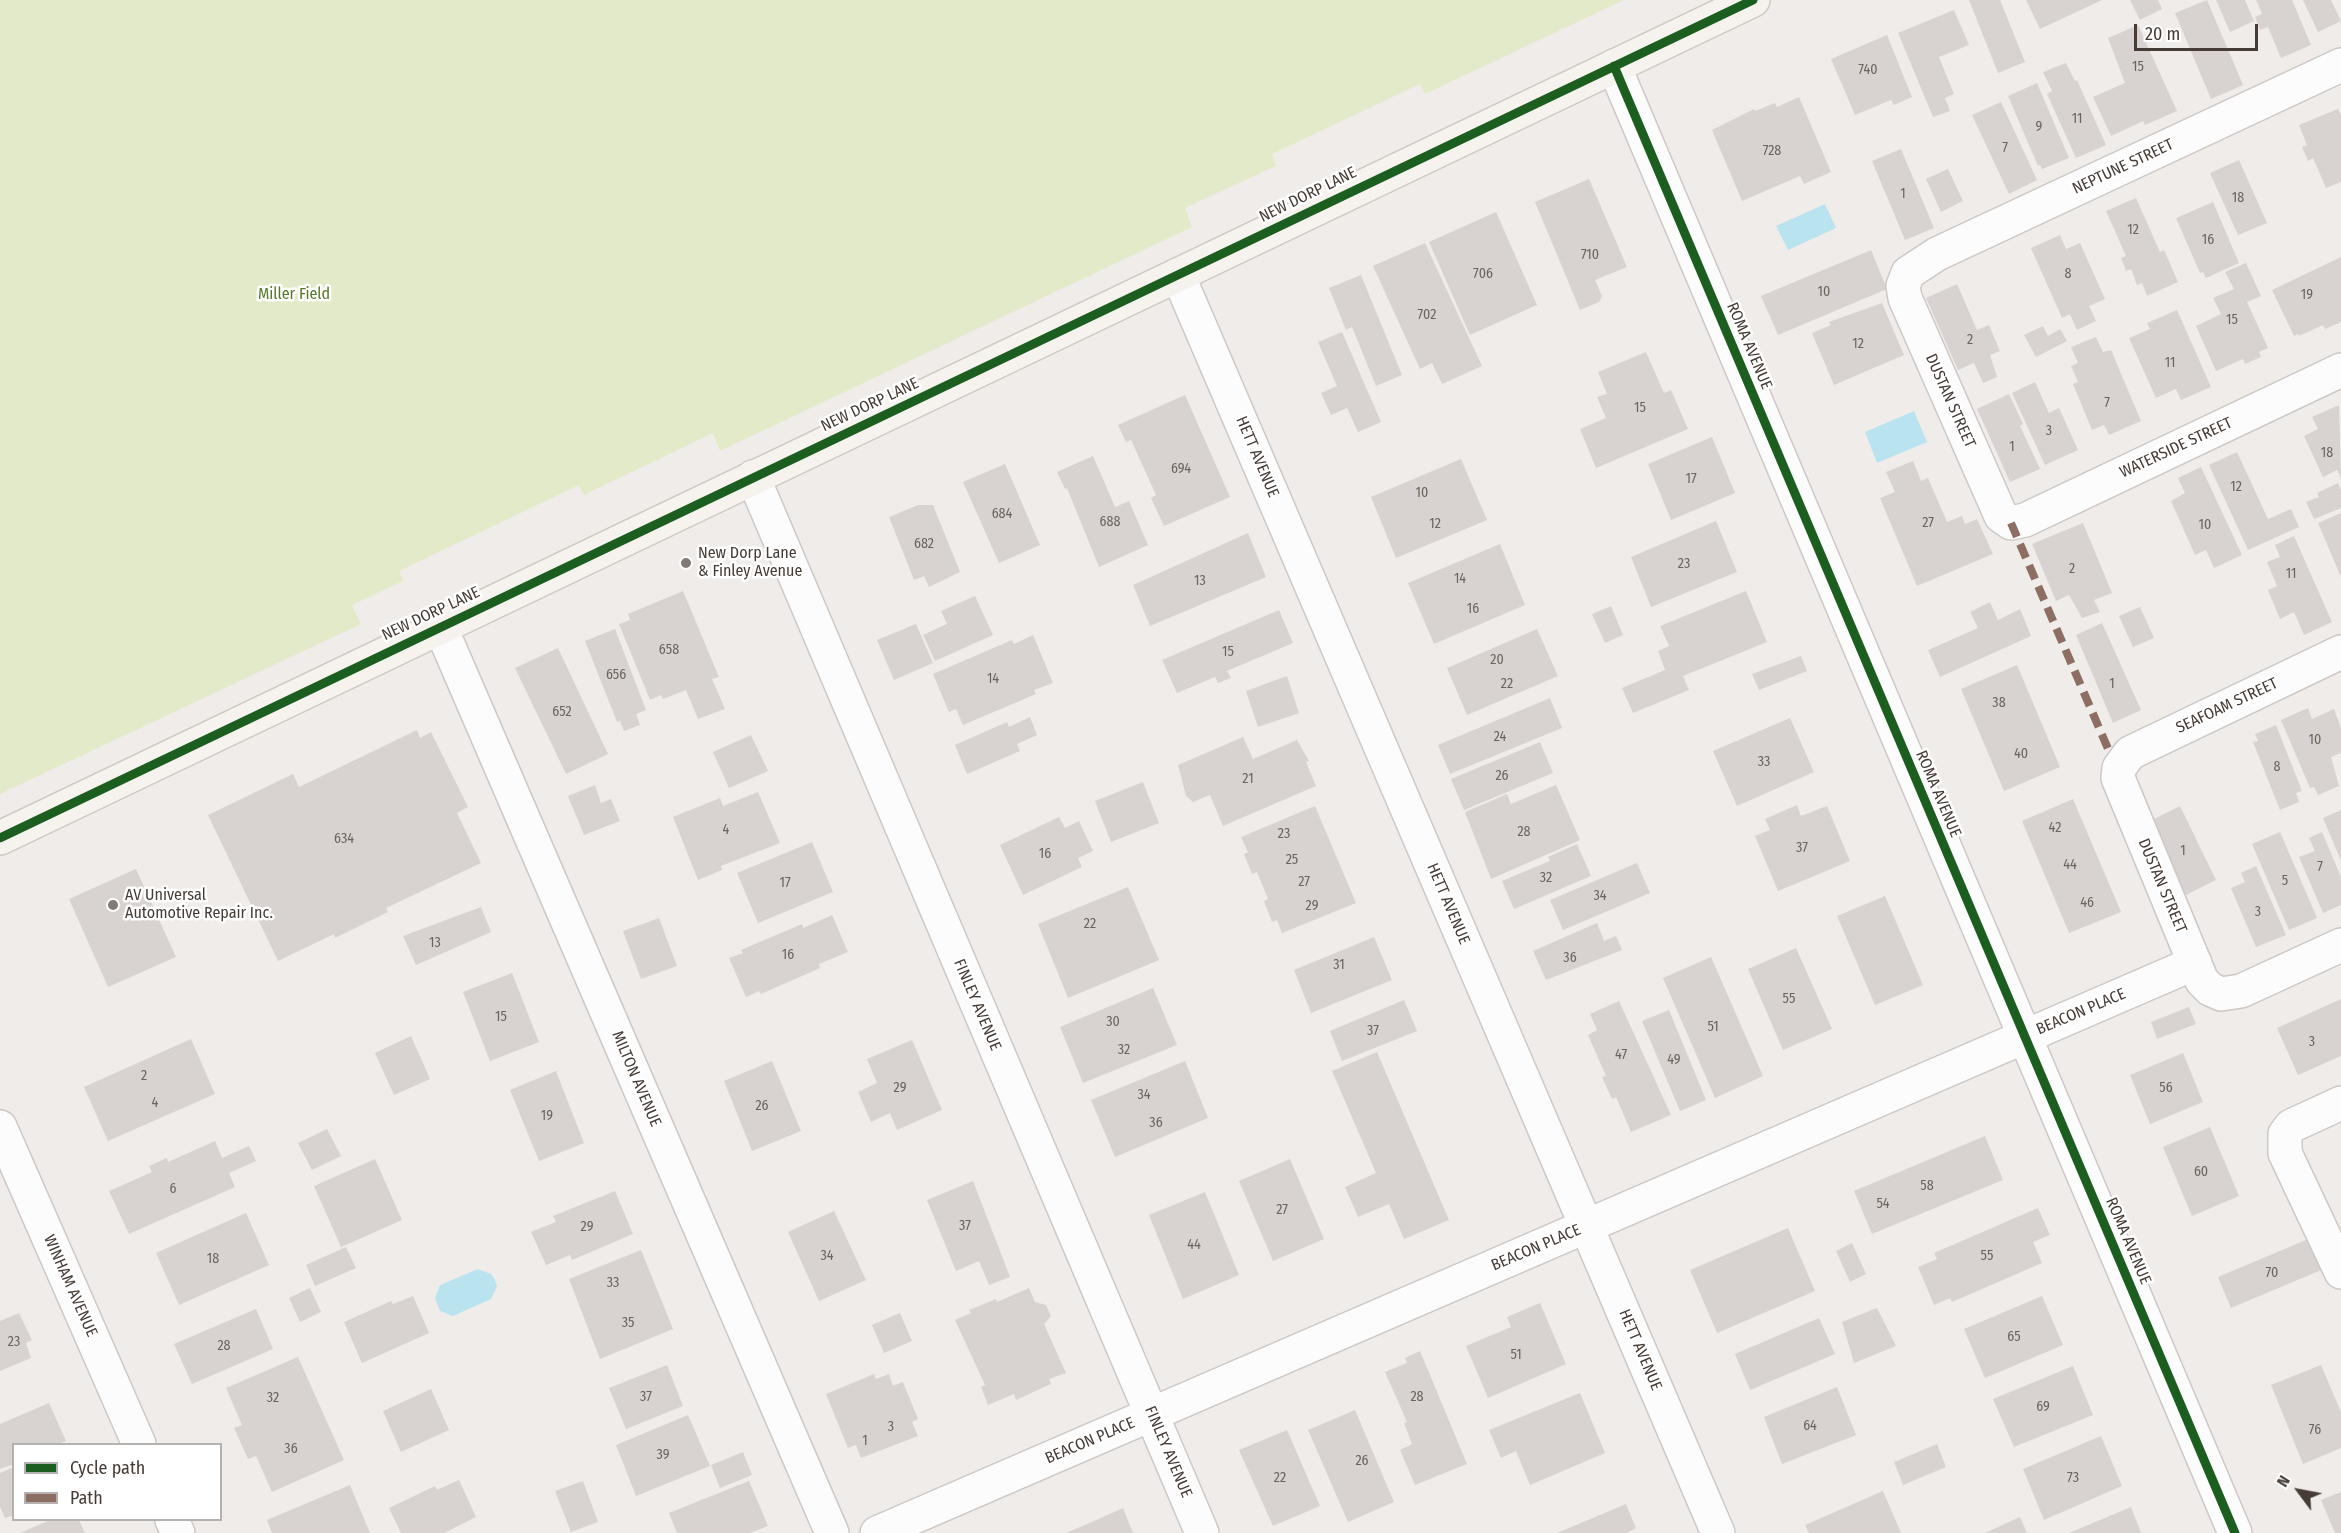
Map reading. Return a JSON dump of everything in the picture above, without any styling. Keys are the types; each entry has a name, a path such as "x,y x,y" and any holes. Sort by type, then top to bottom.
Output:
{"street":[{"name":"NEW DORP LANE","path":"0,838 1753,0"},
{"name":"NEPTUNE STREET","path":"1908,273 1937,254 2341,65"},
{"name":"ROMA AVENUE","path":"1614,66 2235,1533"},
{"name":"DUSTAN STREET","path":"1908,273 1903,286 1905,298 2001,516 2011,523"},
{"name":"HETT AVENUE","path":"1178,274 1718,1533"},
{"name":"WATERSIDE STREET","path":"2011,523 2025,520 2341,370"},
{"name":"FINLEY AVENUE","path":"753,477 1202,1533"},
{"name":"MILTON AVENUE","path":"440,626 832,1533"},
{"name":"SEAFOAM STREET","path":"2119,768 2130,753 2149,743 2341,652"},
{"name":"DUSTAN STREET","path":"2119,768 2121,788 2194,963 2202,981 2210,989 2221,994 2241,992 2341,945"},
{"name":"BEACON PLACE","path":"877,1533 2194,963"},
{"path":"2341,1103 2301,1119 2285,1134 2285,1153 2341,1272"},
{"name":"WINHAM AVENUE","path":"0,1127 139,1443"}],"green space":[{"name":"Miller Field","path":"0,0 1624,0 1425,94 1420,84 1272,154 1276,166 1185,208 1192,227 720,451 713,433 584,495 579,485 399,571 403,581 352,605 361,624 0,794"}],"water":[{"path":"1825,204 1836,228 1788,250 1776,226"},
{"path":"1914,411 1927,442 1877,463 1865,432"},
{"path":"478,1269 491,1274 495,1280 497,1286 491,1299 453,1316 440,1311 435,1298 440,1285"}],"building":[{"path":"1969,0 2000,0 2025,62 1998,73"},
{"path":"2026,0 2102,0 2040,29"},
{"path":"2130,0 2158,0 2162,9 2140,20"},
{"path":"2207,0 2243,85 2211,99 2175,13"},
{"path":"2216,0 2245,0 2254,21 2230,32"},
{"path":"2256,0 2292,0 2311,45 2281,58 2268,27 2260,30 2255,17 2262,14"},
{"path":"2303,0 2331,0 2341,21 2318,32"},
{"path":"1954,10 1969,45 1939,57 1954,94 1945,98 1950,111 1933,117 1898,33"},
{"path":"2138,25 2177,111 2145,125 2143,121 2111,136 2093,97 2125,83 2108,38"},
{"path":"1887,35 1912,97 1894,105 1891,100 1855,115 1831,59"},
{"path":"2066,63 2075,81 2077,80 2106,145 2076,158 2047,94 2052,91 2043,72"},
{"path":"2037,83 2069,158 2042,169 2040,165 2038,166 2008,96"},
{"path":"1799,97 1831,172 1804,184 1800,176 1742,201 1712,130 1754,109 1755,111 1775,103 1777,107"},
{"path":"2001,102 2037,180 2009,194 1972,115"},
{"path":"2338,109 2341,115 2341,182 2326,188 2313,158 2308,161 2302,147 2307,145 2299,125"},
{"path":"1901,149 1934,228 1905,240 1872,161"},
{"path":"2239,160 2267,223 2238,235 2210,173"},
{"path":"1948,169 1963,201 1941,212 1926,179"},
{"path":"1589,179 1627,267 1595,280 1602,296 1599,302 1580,310 1535,202"},
{"path":"2136,198 2160,252 2164,250 2178,282 2147,296 2142,283 2137,285 2131,269 2126,271 2121,258 2126,256 2106,211"},
{"path":"2213,202 2239,263 2206,278 2203,272 2200,273 2176,218"},
{"path":"1496,212 1537,305 1470,335 1429,242"},
{"path":"2060,235 2066,249 2080,243 2105,299 2089,306 2096,321 2077,330 2070,314 2062,318 2031,248"},
{"path":"1425,243 1482,366 1442,384 1432,363 1420,369 1373,266"},
{"path":"1871,250 1887,289 1778,335 1761,296"},
{"path":"2341,257 2341,322 2325,329 2323,325 2294,336 2272,290"},
{"path":"2246,263 2261,296 2247,302 2268,348 2259,352 2261,357 2245,364 2243,359 2216,371 2196,326 2221,314 2213,298 2234,289 2225,272"},
{"path":"1361,275 1402,375 1376,386 1352,327 1346,330 1329,288"},
{"path":"1957,284 1977,330 1989,325 2000,351 1990,355 1997,377 1983,383 1974,363 1958,370 1926,298"},
{"path":"1882,303 1904,355 1834,385 1812,333 1831,325 1829,322"},
{"path":"2177,310 2211,387 2181,400 2176,389 2156,398 2129,338 2150,329 2147,323"},
{"path":"2043,326 2048,336 2060,329 2067,341 2036,357 2024,335"},
{"path":"1342,332 1381,422 1358,432 1347,408 1331,415 1321,393 1337,386 1318,342"},
{"path":"2096,337 2103,352 2111,350 2141,421 2109,435 2104,425 2092,430 2073,384 2078,382 2071,366 2078,363 2071,347"},
{"path":"1646,352 1664,393 1671,390 1688,429 1596,468 1580,429 1606,418 1597,397 1607,394 1598,372"},
{"path":"2035,382 2049,413 2059,408 2078,450 2045,465 2012,393"},
{"path":"2009,394 2023,424 2020,426 2040,469 2010,482 1977,409"},
{"path":"1185,395 1230,497 1164,526 1151,498 1156,495 1131,440 1126,442 1118,425"},
{"path":"2339,405 2341,478 2337,470 2323,477 2304,436 2318,429 2312,417"},
{"path":"1712,437 1735,493 1671,520 1648,464"},
{"path":"2237,452 2268,519 2291,509 2299,527 2248,550 2209,465"},
{"path":"1093,456 1115,507 1129,501 1148,545 1099,567 1067,488 1065,489 1057,472"},
{"path":"1461,459 1487,520 1396,558 1371,497"},
{"path":"1913,461 1921,481 1928,478 1947,522 1962,516 1965,524 1977,519 1993,554 1917,586 1880,498 1895,492 1886,472"},
{"path":"1005,464 1040,545 999,563 963,482"},
{"path":"2201,467 2242,555 2214,568 2206,550 2195,555 2171,501 2185,493 2178,478"},
{"path":"2338,483 2341,490 2341,508 2314,519 2306,502 2319,497 2317,493"},
{"path":"918,505 933,505 960,572 929,587 924,576 914,580 889,517"},
{"path":"2341,513 2341,577 2318,523"},
{"path":"1716,521 1737,572 1651,607 1631,557"},
{"path":"2083,523 2112,593 2094,600 2100,612 2082,618 2069,595 2056,601 2032,544"},
{"path":"1248,533 1266,577 1150,626 1133,585"},
{"path":"2294,536 2332,622 2304,635 2294,612 2280,619 2268,590 2277,586 2267,562 2280,557 2275,545"},
{"path":"1500,544 1525,605 1434,644 1408,583"},
{"path":"683,591 719,677 712,679 725,709 698,719 686,690 663,699 661,695 650,700 619,624 630,620 628,614"},
{"path":"1746,591 1767,642 1683,676 1689,690 1633,713 1622,688 1665,670 1658,651 1669,646 1660,626"},
{"path":"975,596 993,635 935,661 923,635 947,624 941,611"},
{"path":"1990,602 1998,620 2020,609 2031,636 1940,677 1928,650 1978,628 1970,612"},
{"path":"1611,606 1623,635 1605,643 1592,614"},
{"path":"2140,607 2154,638 2133,647 2119,616"},
{"path":"1279,610 1293,643 1227,671 1231,678 1218,683 1215,677 1177,693 1162,660"},
{"path":"2102,623 2141,710 2113,723 2076,635"},
{"path":"916,624 933,663 894,680 877,640"},
{"path":"615,629 646,710 636,714 640,725 624,731 620,721 617,722 585,641"},
{"path":"1537,629 1558,676 1467,715 1447,668"},
{"path":"1033,635 1053,683 1034,690 1036,694 963,725 956,709 949,712 933,674 1012,640 1014,644"},
{"path":"558,648 608,754 566,774 515,668"},
{"path":"1801,656 1807,671 1759,690 1752,674"},
{"path":"2017,665 2060,767 2004,791 1961,689"},
{"path":"1287,676 1299,713 1258,727 1246,691"},
{"path":"1550,698 1562,728 1450,774 1438,745"},
{"path":"2308,708 2312,719 2334,709 2341,728 2341,753 2331,757 2339,786 2318,795 2314,787 2310,788 2281,720"},
{"path":"1030,717 1037,735 1017,744 1020,751 967,774 955,745 1007,722 1009,727"},
{"path":"1790,718 1814,772 1737,806 1713,751"},
{"path":"2276,725 2302,791 2296,793 2299,802 2280,810 2253,742 2258,741 2255,734"},
{"path":"417,730 420,738 431,732 468,807 457,813 481,863 386,908 388,912 335,938 334,934 278,961 208,815 293,774 299,787"},
{"path":"751,735 768,771 729,788 713,752"},
{"path":"1243,737 1253,759 1297,740 1309,761 1306,762 1316,786 1223,826 1210,795 1193,802 1186,796 1178,765"},
{"path":"1540,742 1553,773 1464,810 1451,779"},
{"path":"1143,782 1159,823 1111,842 1095,801"},
{"path":"595,785 601,803 611,799 620,821 584,835 568,796"},
{"path":"1556,785 1580,840 1491,879 1465,812 1507,794 1511,804"},
{"path":"758,792 780,843 721,866 722,870 698,880 673,817 720,798 723,806"},
{"path":"2073,799 2121,912 2069,933 2022,821"},
{"path":"1797,805 1801,816 1827,806 1850,861 1778,891 1755,836 1770,830 1765,819"},
{"path":"1315,806 1356,903 1282,933 1277,920 1272,922 1264,901 1268,899 1257,872 1252,874 1244,854 1248,852 1241,837"},
{"path":"2180,806 2216,880 2186,895 2150,821"},
{"path":"2341,810 2341,861 2323,818"},
{"path":"1059,817 1065,828 1079,821 1093,851 1078,858 1082,867 1023,895 1000,845"},
{"path":"2280,832 2317,918 2289,930 2252,844"},
{"path":"2322,832 2341,877 2341,905 2323,913 2299,857 2315,851 2309,838"},
{"path":"812,842 833,892 758,923 737,873"},
{"path":"1577,844 1591,876 1514,909 1502,881 1550,861 1548,857"},
{"path":"1637,863 1650,893 1563,930 1550,900"},
{"path":"2256,866 2286,935 2256,947 2231,888 2245,882 2241,873"},
{"path":"136,869 176,957 108,987 69,899"},
{"path":"1128,887 1159,960 1068,998 1038,924"},
{"path":"1885,896 1923,985 1875,1005 1837,916"},
{"path":"481,907 491,932 416,965 403,936"},
{"path":"832,915 848,952 819,964 820,968 761,994 759,991 746,997 729,958 743,953 741,950 802,924 803,928"},
{"path":"659,918 677,966 641,979 623,931"},
{"path":"1597,923 1604,941 1616,936 1622,950 1546,980 1533,951"},
{"path":"1374,937 1392,980 1311,1013 1294,970"},
{"path":"1796,948 1832,1029 1783,1050 1748,969"},
{"path":"1711,957 1763,1076 1715,1098 1663,978"},
{"path":"512,973 539,1042 490,1061 463,992"},
{"path":"1153,988 1177,1045 1083,1083 1060,1027"},
{"path":"2341,999 2341,1056 2298,1075 2277,1028"},
{"path":"1404,1000 1417,1031 1342,1061 1330,1031"},
{"path":"1619,1001 1671,1115 1631,1132 1616,1097 1612,1099 1602,1077 1606,1076 1588,1035 1597,1030 1590,1014"},
{"path":"2189,1007 2196,1024 2157,1039 2151,1022"},
{"path":"1669,1010 1706,1100 1680,1111 1642,1021"},
{"path":"411,1036 430,1079 394,1095 375,1053"},
{"path":"191,1039 215,1094 108,1141 84,1087"},
{"path":"912,1040 942,1110 897,1130 890,1113 871,1122 858,1092 877,1083 867,1059"},
{"path":"1377,1052 1449,1220 1404,1239 1389,1204 1358,1217 1345,1187 1376,1173 1332,1071"},
{"path":"2183,1053 2203,1102 2150,1124 2130,1075"},
{"path":"772,1061 801,1131 752,1151 724,1081"},
{"path":"1185,1061 1208,1118 1115,1157 1091,1100"},
{"path":"556,1071 584,1143 539,1161 510,1090"},
{"path":"2210,1127 2239,1196 2192,1216 2163,1147"},
{"path":"327,1129 341,1156 312,1170 298,1143"},
{"path":"1985,1136 2003,1180 1872,1234 1854,1191"},
{"path":"215,1141 222,1158 249,1146 256,1161 229,1173 235,1187 129,1234 109,1191 152,1172 149,1166 167,1158 168,1162"},
{"path":"375,1159 402,1220 341,1247 314,1186"},
{"path":"1290,1159 1324,1239 1273,1261 1239,1181"},
{"path":"973,1181 1010,1277 989,1285 979,1261 956,1271 927,1200"},
{"path":"615,1191 633,1234 572,1260 570,1255 546,1265 531,1232 556,1222 553,1216"},
{"path":"1205,1192 1239,1275 1183,1299 1149,1215"},
{"path":"2038,1208 2050,1235 2033,1242 2042,1263 1952,1302 1950,1298 1934,1305 1918,1267 1937,1259 1934,1253"},
{"path":"834,1211 866,1280 819,1301 788,1232"},
{"path":"246,1213 269,1265 179,1305 156,1253"},
{"path":"1788,1228 1815,1291 1717,1333 1690,1270"},
{"path":"2313,1237 2326,1268 2231,1308 2218,1277"},
{"path":"1852,1243 1866,1274 1850,1282 1836,1251"},
{"path":"346,1247 356,1268 315,1286 306,1265"},
{"path":"641,1250 673,1329 600,1359 569,1279"},
{"path":"310,1288 321,1312 300,1322 289,1298"},
{"path":"1029,1288 1035,1302 1046,1305 1051,1316 1044,1324 1066,1373 1049,1379 1051,1384 1016,1400 1014,1394 988,1405 981,1387 985,1385 955,1320 971,1313 969,1310 996,1299 997,1302"},
{"path":"413,1296 429,1333 362,1363 344,1322 391,1301 393,1304"},
{"path":"2042,1296 2063,1345 1985,1378 1964,1329"},
{"path":"1540,1303 1566,1364 1488,1398 1466,1346 1511,1327 1507,1317"},
{"path":"1877,1308 1896,1346 1854,1363 1842,1322"},
{"path":"256,1309 273,1349 192,1384 174,1344"},
{"path":"19,1313 32,1340 26,1343 31,1358 0,1371 0,1321"},
{"path":"900,1313 912,1341 884,1353 872,1325"},
{"path":"1819,1318 1835,1354 1750,1390 1735,1354"},
{"path":"1420,1351 1467,1464 1415,1485 1400,1450 1412,1444 1404,1423 1407,1422 1385,1372 1407,1363 1405,1358"},
{"path":"298,1357 344,1460 272,1492 256,1456 248,1459 234,1428 242,1425 226,1388"},
{"path":"667,1365 683,1406 626,1429 609,1388"},
{"path":"2321,1365 2341,1412 2341,1448 2303,1464 2271,1385"},
{"path":"2073,1366 2093,1415 2014,1447 1993,1399"},
{"path":"874,1374 876,1379 889,1374 893,1386 903,1382 918,1419 912,1422 918,1436 861,1458 856,1445 848,1448 826,1394"},
{"path":"1837,1387 1856,1435 1782,1464 1764,1417"},
{"path":"431,1389 449,1430 401,1452 383,1411"},
{"path":"1580,1393 1605,1453 1530,1485 1516,1451 1501,1458 1489,1430"},
{"path":"49,1403 66,1441 61,1443 12,1443 12,1465 0,1469 0,1424"},
{"path":"1355,1410 1394,1502 1348,1522 1308,1430"},
{"path":"688,1415 710,1466 636,1496 616,1445"},
{"path":"1287,1430 1320,1506 1273,1526 1239,1450"},
{"path":"2101,1436 2122,1486 2044,1520 2023,1469"},
{"path":"1937,1444 1946,1467 1903,1485 1894,1462"},
{"path":"743,1452 752,1475 720,1488 711,1465"},
{"path":"12,1468 12,1516 5,1518 0,1507 0,1473"},
{"path":"459,1480 476,1517 444,1533 401,1533 389,1508 435,1486 437,1490"},
{"path":"583,1481 598,1522 571,1532 555,1491"},
{"path":"749,1481 768,1526 750,1533 677,1533 669,1513"},
{"path":"350,1485 370,1533 272,1533 267,1520"},
{"path":"1883,1491 1901,1533 1809,1533 1805,1525"},
{"path":"2341,1492 2341,1533 2335,1533 2321,1500"},
{"path":"1626,1504 1636,1528 1627,1533 1557,1533"},
{"path":"2131,1507 2141,1533 2069,1533"},
{"path":"1123,1508 1133,1533 1066,1533 1094,1521"},
{"path":"2020,1517 2027,1533 1985,1533"},
{"path":"48,1521 79,1521 85,1533 20,1533"}],"marked path":[{"path":"2011,523 2109,751"}],"cycle path":[{"path":"0,838 1753,0"},
{"path":"1614,66 2235,1533"}],"place":[{"name":"New Dorp Lane & Finley Avenue","path":"686,563"},
{"name":"AV Universal Automotive Repair Inc.","path":"113,905"}]}
